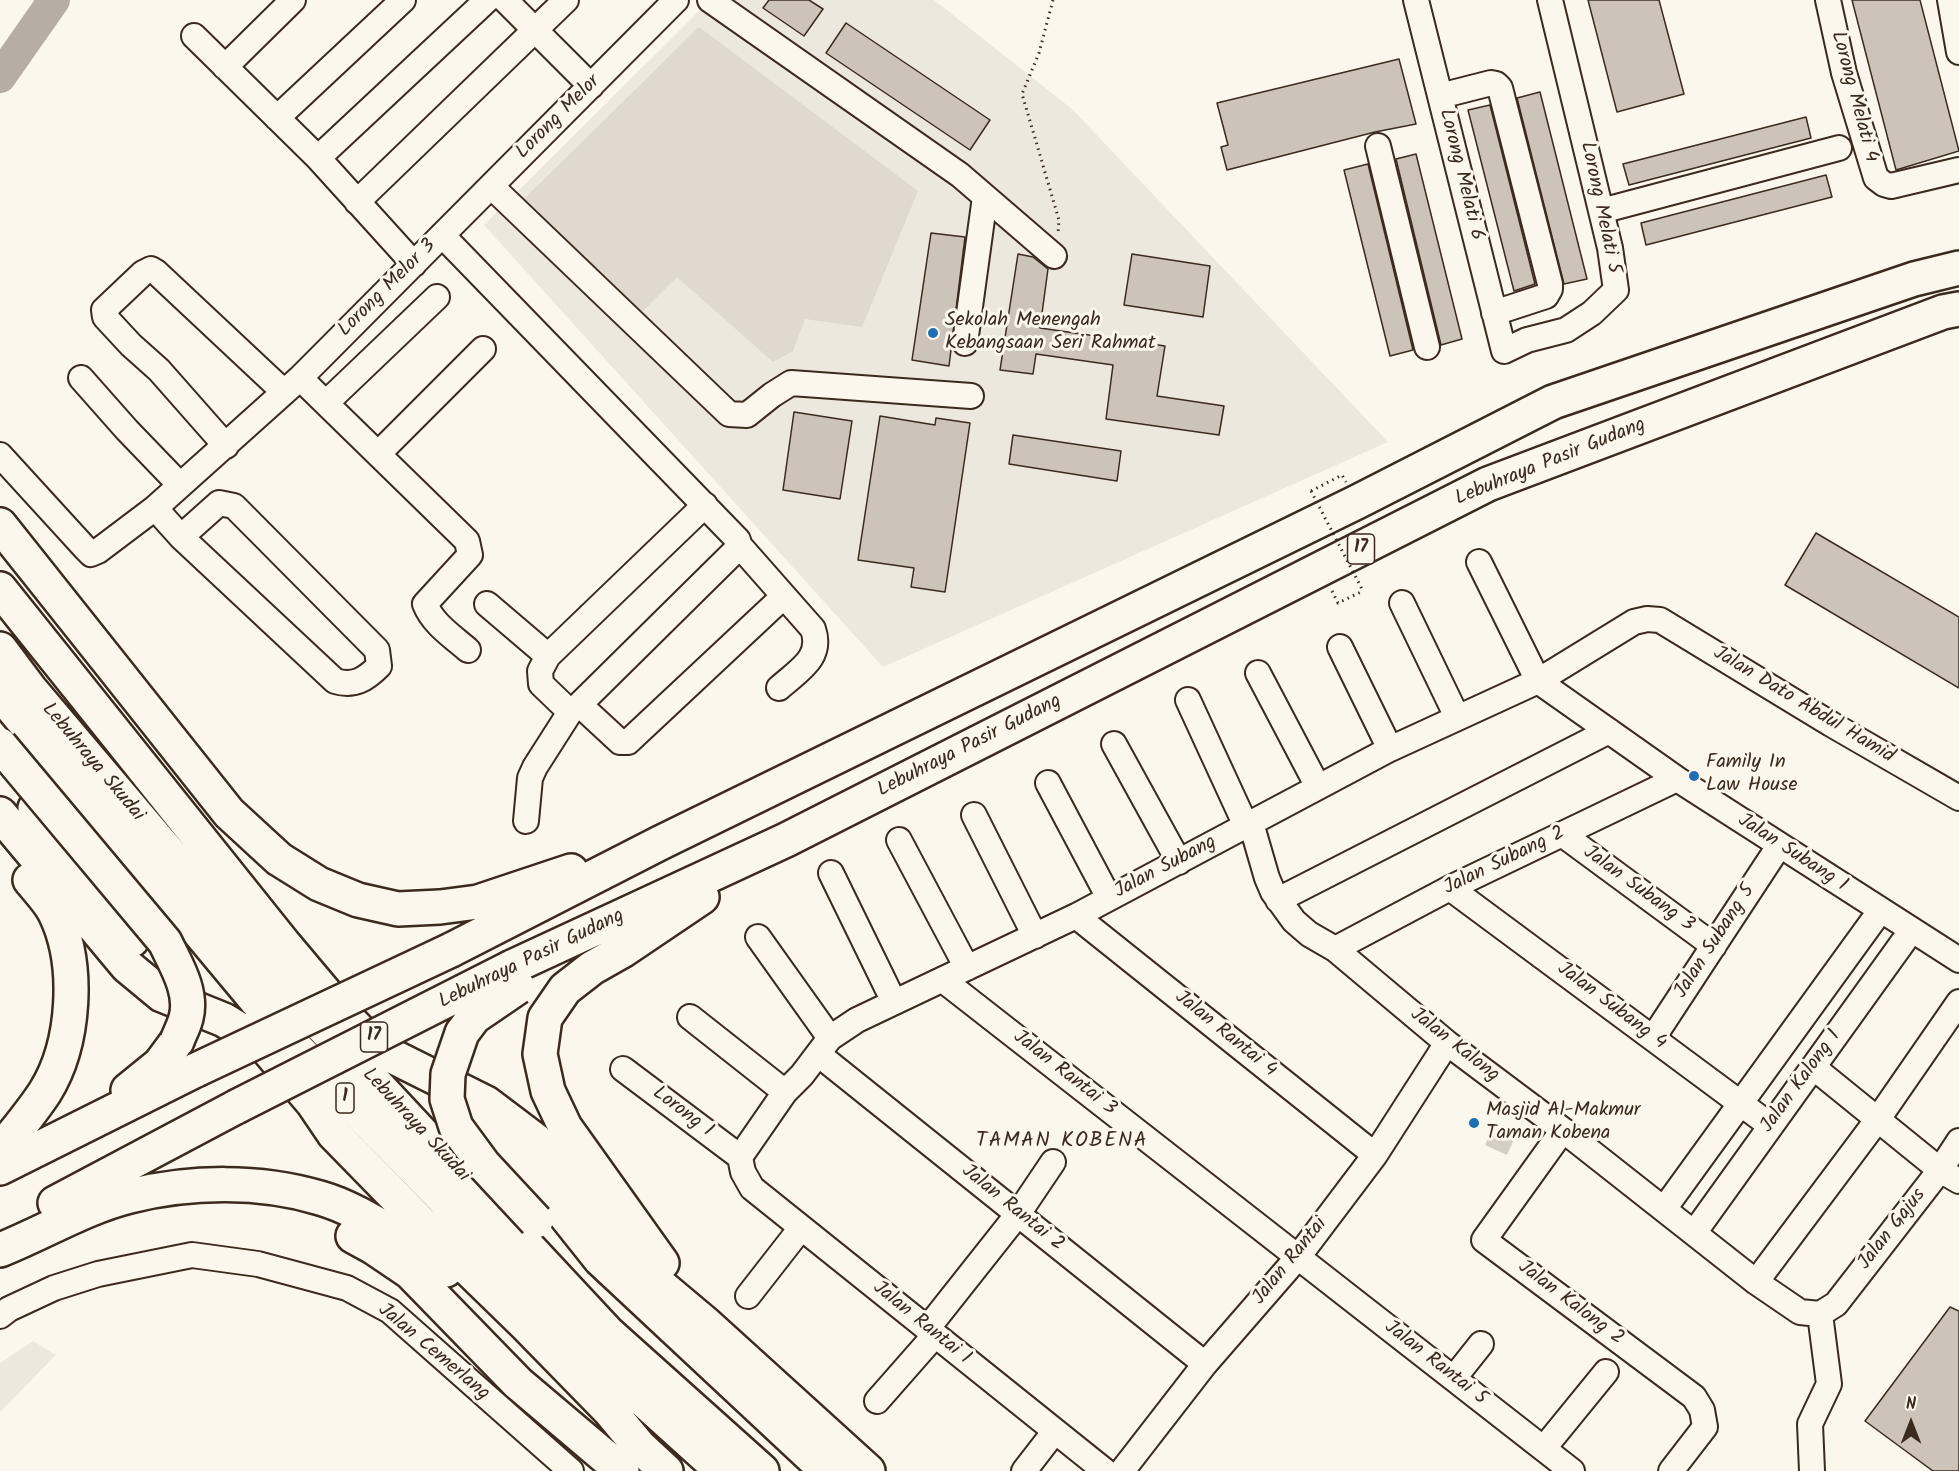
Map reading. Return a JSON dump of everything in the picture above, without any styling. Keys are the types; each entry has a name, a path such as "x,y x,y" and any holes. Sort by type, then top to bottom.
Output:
{"highway":[{"name":"17","path":"0,1168 196,1070 451,950 660,843 1357,502 1553,402 1914,279 1959,268"},
{"name":"Lebuhraya Pasir Gudang","path":"0,1233 236,1107 515,977 1488,484 1943,312 1959,309"},
{"path":"0,525 229,813"},
{"path":"0,536 109,672 229,813 279,860 319,884 358,900 398,909 440,907 478,902 660,843"},
{"path":"0,589 285,944 342,1013 376,1048 486,1103 534,1140 644,1272 706,1324 868,1471"},
{"name":"Lebuhraya Skudai","path":"0,649 30,689 250,949 335,1041 608,1333 762,1471"},
{"name":"Lebuhraya Skudai","path":"0,693 295,1047 618,1377 722,1471"},
{"path":"3,759 146,959 176,982 229,1003 295,1047"},
{"path":"3,759 165,942 182,977 187,997 187,1016 177,1041 160,1064 77,1130"},
{"path":"0,814 127,966 162,995 224,1020 263,1044 313,1103 334,1134 417,1219 519,1332"},
{"path":"706,1324 565,1127 548,1091 540,1054 545,1018 565,989 592,968 622,951 786,840"},
{"path":"0,843 54,913 67,948 72,983 70,1018 56,1069 45,1091 0,1151"},
{"path":"515,977 474,1017 462,1033 448,1074 447,1099 456,1126 484,1165 536,1221 631,1309 705,1382 806,1471"},
{"path":"335,1041 384,1076 483,1128 515,1153 600,1259 827,1471"},
{"path":"0,1250 98,1206 129,1196 164,1189 193,1185 275,1188 320,1198 361,1214 442,1267 610,1411 630,1459"},
{"path":"33,1237 134,1209 195,1202 271,1209 314,1220 348,1233 410,1272 518,1383 630,1459 666,1471"}],"street":[{"path":"225,68 293,0"},
{"path":"277,118 403,0"},
{"path":"318,158 487,0"},
{"path":"506,0 591,86"},
{"path":"357,202 566,0"},
{"name":"Lorong Melor","path":"442,235 676,0"},
{"path":"711,0 960,175 1054,256"},
{"name":"Lorong Melati 6","path":"1416,0 1504,351"},
{"name":"Lorong Melati 5","path":"1504,351 1527,340 1566,330 1592,313 1616,290 1610,248 1550,0"},
{"name":"Lorong Melati 4","path":"1828,0 1844,73 1876,178 1891,186 1959,170"},
{"path":"1950,0 1959,52"},
{"path":"194,36 318,158 414,264"},
{"path":"1440,96 1491,83 1500,88 1550,284 1546,296 1494,313"},
{"path":"1377,146 1427,346"},
{"path":"1601,211 1839,148"},
{"path":"491,186 729,414 747,415 778,390 791,383 971,396"},
{"path":"965,343 986,196"},
{"name":"Lorong Melor 3","path":"0,454 91,554 98,551 155,508 226,446 292,385 442,235 738,540 739,544 813,629 817,645 811,658 779,688"},
{"path":"226,446 159,370 105,317 104,310 143,273 151,269 292,385 326,403 467,541 470,555 425,604 429,614 468,650"},
{"path":"326,403 437,297"},
{"path":"378,454 483,349"},
{"path":"81,378 180,485"},
{"path":"155,508 182,537 335,681 354,683 367,678 379,666 377,650 234,506 219,503 182,537"},
{"path":"576,707 567,709 541,684 540,671 548,656 705,506"},
{"path":"526,821 530,778 535,766 576,707 737,549 739,544"},
{"path":"1479,562 1538,681"},
{"path":"576,707 620,742 628,742 784,596"},
{"path":"1402,603 1457,717"},
{"path":"487,604 548,656"},
{"name":"Jalan Subang","path":"742,1164 785,1092 802,1075 824,1046 857,1020 1076,916 1390,749 1538,681 1634,622 1647,619"},
{"name":"Jalan Dato Abdul Hamid","path":"1647,619 1660,620 1831,724 1959,798"},
{"path":"1340,648 1390,749"},
{"path":"1258,673 1318,787"},
{"name":"Jalan Subang 1","path":"1538,681 1677,779 1959,960"},
{"name":"Jalan Kalong","path":"1188,700 1248,824 1267,878 1278,900 1308,934 1335,949 1517,1104 1563,1130 1756,1282 1800,1312 1820,1314"},
{"path":"1278,900 1609,731"},
{"path":"1114,744 1179,861"},
{"name":"Jalan Subang 2","path":"1335,949 1450,888 1677,779"},
{"path":"1048,783 1109,898"},
{"path":"974,815 1035,936"},
{"name":"Jalan Subang 3","path":"1562,834 1714,946"},
{"path":"899,840 967,968"},
{"name":"Jalan Subang 5","path":"1653,1038 1779,846"},
{"path":"831,873 894,1002"},
{"name":"Jalan Subang 4","path":"1450,888 1771,1126"},
{"name":"Jalan Kalong 1","path":"1664,1209 1880,911"},
{"name":"Jalan Rantai 4","path":"1076,916 1375,1155"},
{"name":"Jalan Kalong 1","path":"1694,1233 1911,931"},
{"name":"Jalan Rantai 2","path":"758,937 824,1046 1018,1214 1205,1364"},
{"name":"Jalan Rantai 3","path":"943,980 1298,1257"},
{"path":"1756,1282 1878,1119 1959,1002"},
{"path":"690,1017 785,1092"},
{"name":"Jalan Rantai","path":"1122,1471 1205,1364 1298,1257 1375,1155 1447,1043"},
{"path":"1814,1067 1950,1175"},
{"name":"Lorong 1","path":"623,1069 742,1164"},
{"name":"Jalan Kalong 2","path":"1563,1130 1484,1240 1694,1396 1702,1410 1705,1427 1671,1471"},
{"name":"Jalan Gajus","path":"1820,1314 1836,1304 1950,1175 1959,1141"},
{"path":"877,1401 1018,1214 1053,1162"},
{"name":"Jalan Rantai 1","path":"742,1164 752,1188 1105,1471"},
{"path":"748,1296 801,1228"},
{"name":"Jalan Cemerlang","path":"0,1316 9,1309 54,1287 98,1274 192,1255 258,1264 347,1288 390,1311 571,1471"},
{"name":"Jalan Rantai 5","path":"1298,1257 1572,1471"},
{"path":"1812,1471 1810,1424 1829,1384 1820,1314"},
{"path":"1454,1378 1481,1344"},
{"path":"1544,1448 1606,1372"},
{"path":"1024,1471 1055,1431"}],"path":[{"path":"1053,0 1039,53 1022,94 1059,220 1054,256"},
{"path":"1338,603 1362,591 1311,491 1342,475"}],"shaded area":[{"name":"Sekolah Menengah Kebangsaan Seri Rahmat","path":"710,0 934,0 1072,109 1388,442 883,667 484,225"},
{"path":"699,27 918,191 862,327 805,319 793,351 773,362 677,277 642,312 524,199"},
{"path":"33,1341 56,1355 0,1412 0,1363"}],"building":[{"path":"769,0 809,0 823,9 804,36 763,8"},
{"path":"1588,0 1659,0 1684,94 1617,112"},
{"path":"1852,0 1920,0 1959,151 1896,170"},
{"path":"846,23 990,120 970,150 826,53"},
{"path":"1399,59 1416,124 1375,132 1227,170 1221,147 1228,145 1217,103"},
{"path":"1540,92 1587,279 1564,284 1517,98"},
{"path":"1490,105 1535,284 1514,291 1468,110"},
{"path":"1806,117 1811,138 1629,185 1623,164"},
{"path":"1416,154 1462,339 1441,345 1396,159"},
{"path":"1368,164 1413,350 1390,356 1344,170"},
{"path":"1826,175 1832,197 1646,245 1641,223"},
{"path":"931,233 965,237 949,366 912,360"},
{"path":"1018,254 1033,257 1048,269 1040,328 1165,346 1157,396 1224,406 1219,435 1106,419 1113,365 1036,354 1033,374 1000,370"},
{"path":"1132,254 1210,266 1203,317 1124,305"},
{"path":"794,412 852,421 840,499 783,490"},
{"path":"880,416 935,425 936,418 970,423 945,592 911,587 914,568 858,560"},
{"path":"1013,435 1121,451 1117,481 1009,464"},
{"path":"1816,533 1959,617 1959,688 1785,585"},
{"path":"1950,1307 1959,1311 1959,1471 1933,1471 1865,1421"}],"waterway":[{"path":"0,77 54,0"}],"tunnel":[{"path":"1496,1150 1514,1111"}],"place":[{"name":"Sekolah Menengah Kebangsaan Seri Rahmat","path":"933,333"},
{"name":"Family In Law House","path":"1694,776"},
{"name":"Masjid Al-Makmur Taman Kobena","path":"1474,1123"}],"district":[{"name":"TAMAN KOBENA","path":"1062,1142"}]}
